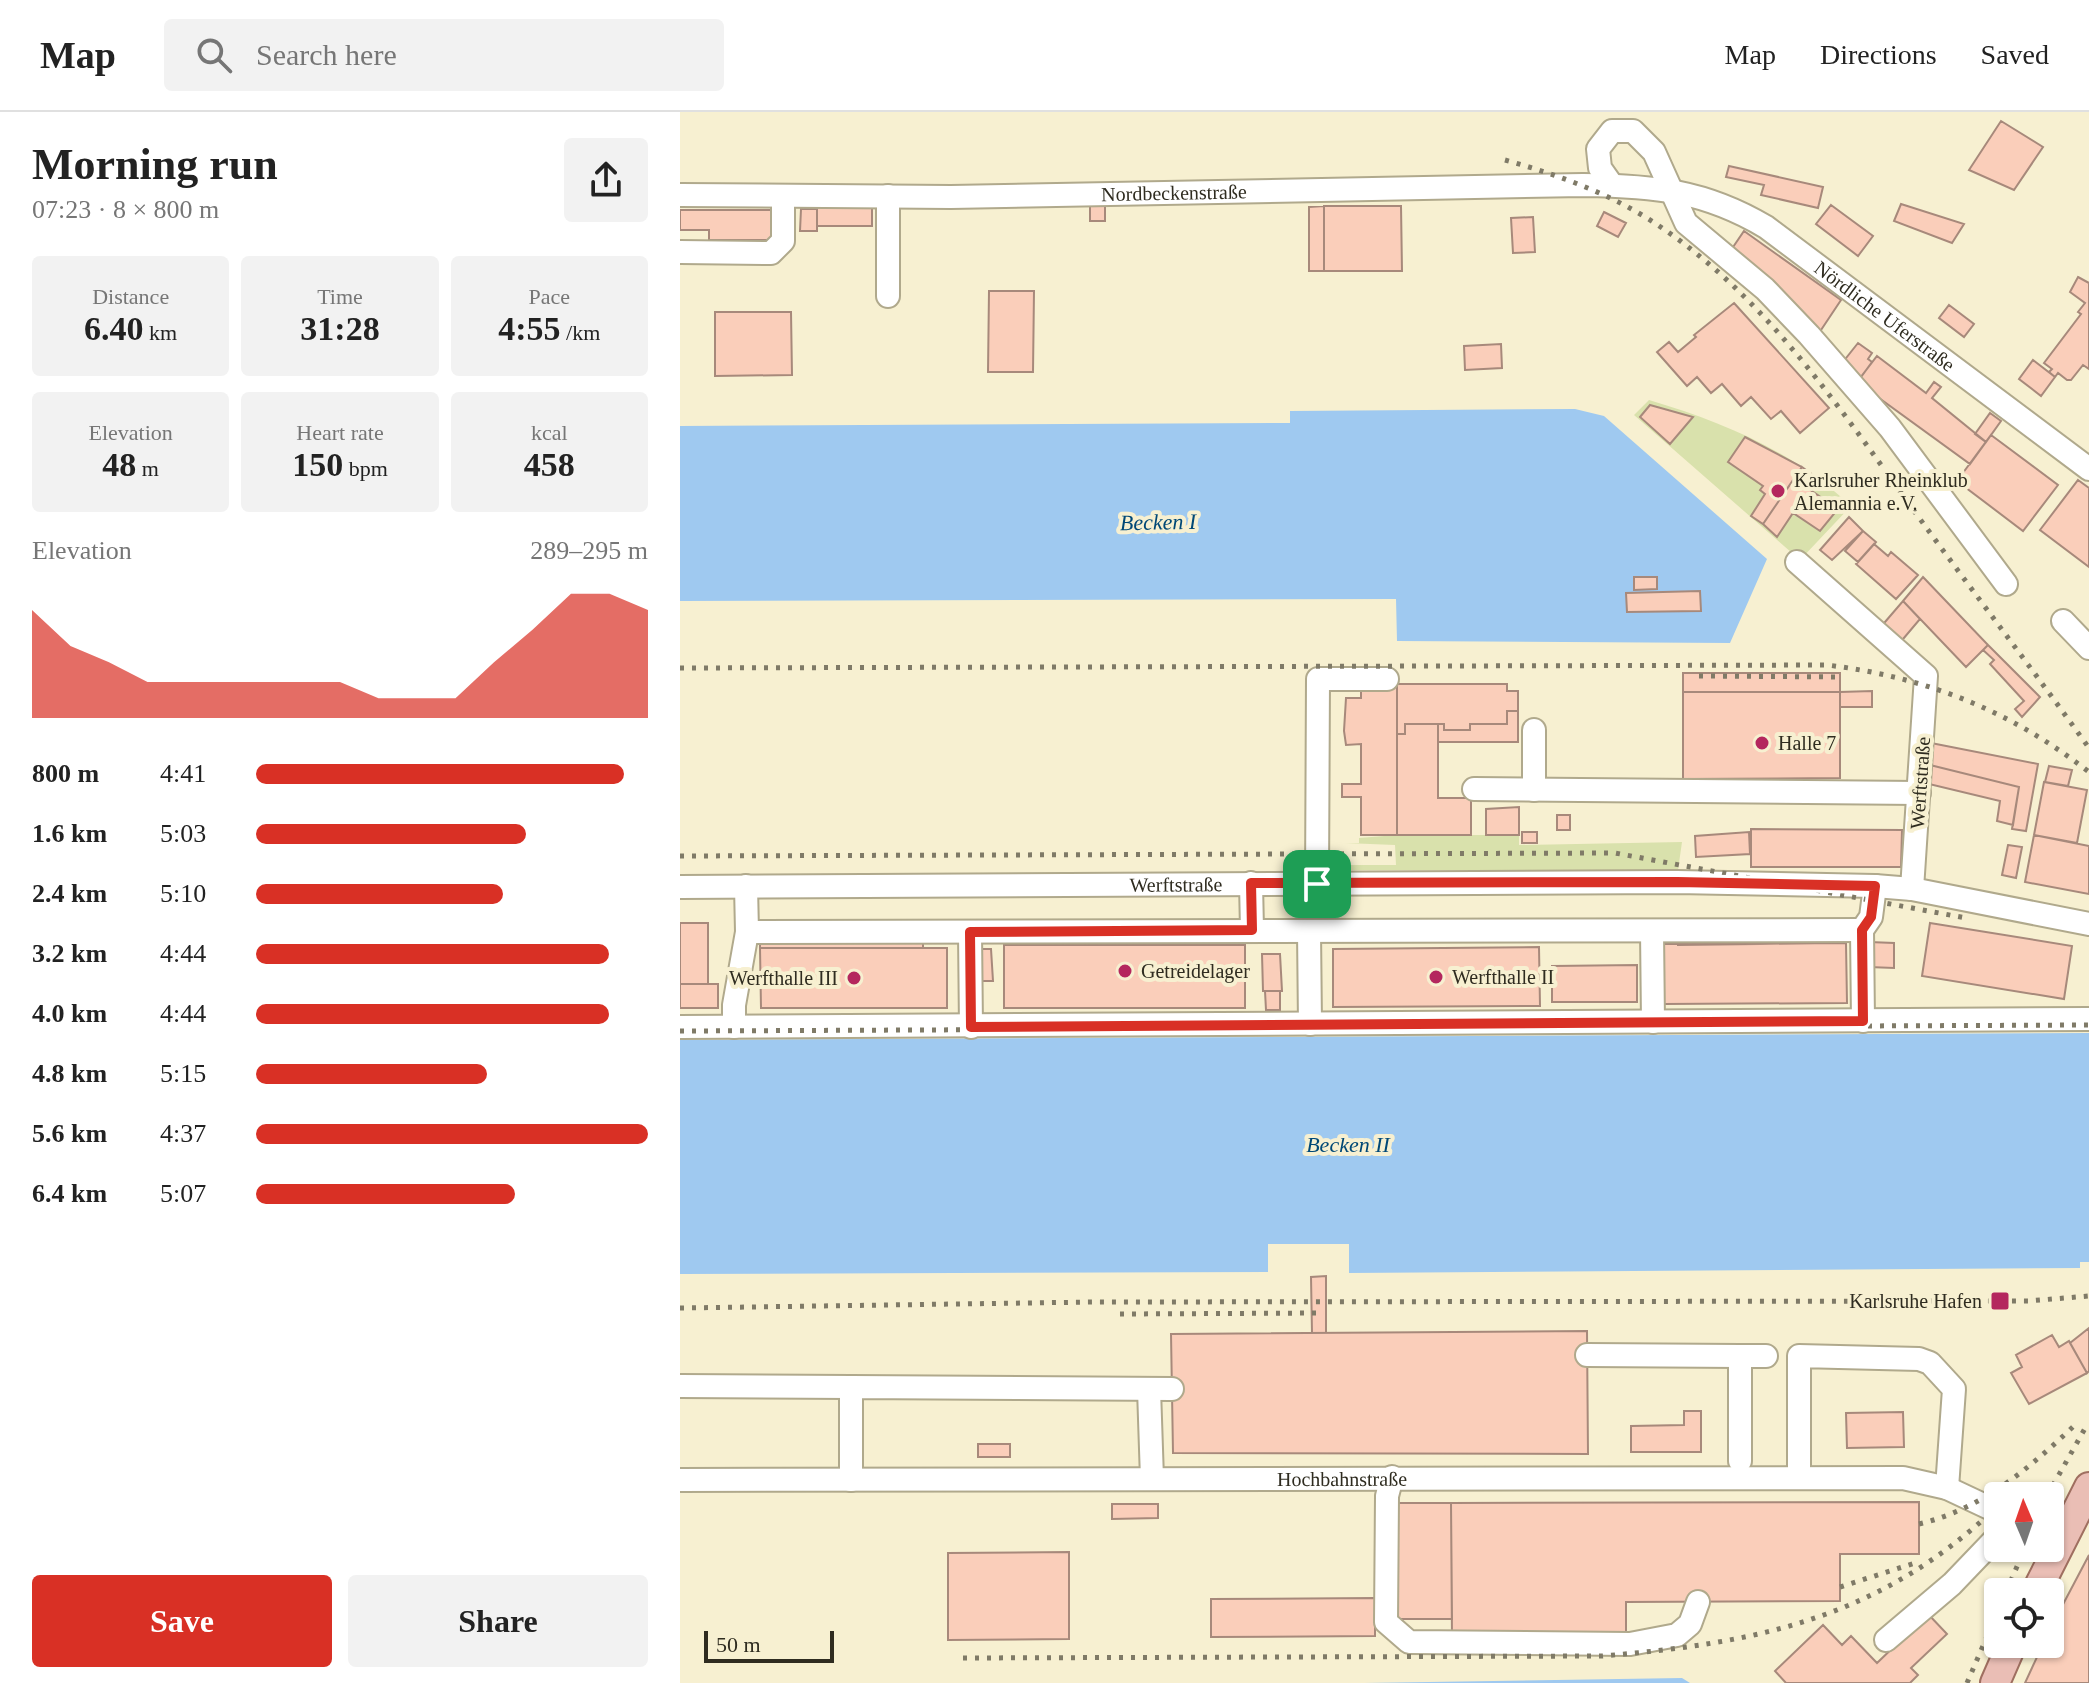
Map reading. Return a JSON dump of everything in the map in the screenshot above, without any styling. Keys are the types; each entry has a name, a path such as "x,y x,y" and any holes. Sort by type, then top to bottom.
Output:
{"main road":[{"path":"2064,1526 2089,1487"},
{"path":"1995,1683 2006,1658"}],"street":[{"path":"1612,185 1600,168 1598,149 1612,120 1633,131 1648,144 1686,223 1765,289 1890,428 2006,584"},
{"name":"Nordbeckenstraße","path":"680,195 888,196 1612,185 1668,189"},
{"name":"Nördliche Uferstraße","path":"1668,189 1719,202 1766,227 2089,469"},
{"path":"680,252 771,253 783,241 783,196"},
{"path":"888,196 888,296"},
{"name":"Werftstraße","path":"1797,562 1926,676 1912,889"},
{"path":"2063,621 2089,648"},
{"path":"1317,884 1318,679 1387,679"},
{"path":"1534,730 1534,790"},
{"path":"1474,789 1919,793"},
{"path":"1251,883 1252,930"},
{"name":"Werftstraße","path":"680,887 1251,883 1875,886 1912,889 2089,924"},
{"path":"734,1027 734,1005 747,932 746,886"},
{"path":"1863,1021 1862,930 1871,917 1875,886"},
{"path":"747,932 1862,930"},
{"path":"1309,931 1310,1024"},
{"path":"1652,931 1653,1022"},
{"path":"970,932 971,1027"},
{"path":"680,1027 2089,1019"},
{"path":"1587,1355 1766,1356"},
{"path":"1740,1356 1740,1461"},
{"path":"1799,1477 1799,1356 1906,1358 1930,1363 1954,1389 1947,1488"},
{"path":"680,1386 1172,1389"},
{"path":"851,1387 851,1480"},
{"path":"1149,1389 1152,1479"},
{"path":"1392,1477 1387,1496 1386,1622 1409,1642 1630,1644 1677,1635 1690,1624 1698,1602"},
{"name":"Hochbahnstraße","path":"680,1480 1903,1478 1947,1488 1984,1505"},
{"path":"1886,1640 1952,1584 1984,1551"}],"green space":[{"name":"Karlsruher Rheinklub Alemannia e.V.","path":"1649,400 1757,441 1805,469 1851,506 1800,560 1634,415"},
{"path":"1519,835 1519,845 1682,842 1678,870 1346,870 1346,865 1396,865 1395,845 1345,843 1359,843 1359,838"}],"water":[{"name":"Becken I","path":"1575,409 1604,416 1767,559 1730,643 1397,641 1396,599 680,601 680,426 1290,423 1290,411"},
{"name":"Becken II","path":"2089,1033 2089,1262 2080,1262 2080,1268 1349,1273 1349,1244 1268,1244 1268,1272 680,1274 680,1040"},
{"path":"1682,1678 1690,1683 1364,1683"}],"building":[{"path":"2001,121 2043,147 2014,190 1969,170"},
{"path":"1729,166 1823,187 1818,208 1761,195 1764,185 1726,177"},
{"path":"1901,204 1964,224 1952,243 1894,221"},
{"path":"1090,205 1105,205 1105,221 1090,221"},
{"path":"1831,205 1873,236 1858,256 1816,224"},
{"path":"1324,206 1401,206 1402,271 1324,271"},
{"path":"1324,206 1324,271 1309,271 1309,207"},
{"path":"817,207 872,207 872,226 817,226"},
{"path":"801,209 817,209 817,231 800,231"},
{"path":"680,210 775,210 775,234 769,240 709,240 709,230 680,230"},
{"path":"1604,212 1626,223 1618,237 1597,226"},
{"path":"1533,217 1535,252 1513,253 1511,218"},
{"path":"1744,231 1841,300 1819,333 1729,253"},
{"path":"2078,277 2089,283 2089,369 2083,365 2071,380 2067,380 2058,373 2055,377 2049,372 2052,369 2044,363 2081,314 2078,312 2085,303 2070,292"},
{"path":"989,291 1034,291 1033,372 988,372"},
{"path":"1734,303 1829,408 1800,433 1781,411 1771,419 1751,397 1741,406 1722,384 1711,393 1697,377 1687,386 1657,352 1669,342 1678,352"},
{"path":"1949,305 1974,324 1964,337 1939,318"},
{"path":"715,312 791,312 792,375 715,376"},
{"path":"1858,343 1872,353 1868,359 1872,362 1861,377 1849,367 1839,367"},
{"path":"1501,344 1502,368 1465,370 1464,346"},
{"path":"1877,356 1926,393 1934,382 1941,387 1932,398 1986,442 1970,464 1857,382"},
{"path":"2033,360 2055,377 2041,396 2019,379"},
{"path":"1650,405 1693,417 1670,444 1640,417"},
{"path":"1990,413 2001,421 1986,442 1975,434"},
{"path":"1991,435 2058,485 2023,531 1957,481"},
{"path":"1745,437 1802,467 1763,524 1751,516 1765,494 1760,490 1763,486 1728,462"},
{"path":"1802,467 1817,478 1809,489 1838,509 1820,531 1793,513 1777,537 1763,524"},
{"path":"2078,480 2089,488 2089,567 2040,530"},
{"path":"1849,517 1863,531 1832,560 1820,550"},
{"path":"1863,531 1876,542 1858,562 1845,551"},
{"path":"1874,544 1888,556 1891,552 1918,575 1896,599 1856,564"},
{"path":"1634,577 1657,577 1657,589 1634,590"},
{"path":"1923,577 1988,645 1966,667 1903,601"},
{"path":"1700,591 1701,611 1627,612 1626,593"},
{"path":"1903,601 1920,619 1898,645 1879,629"},
{"path":"1988,645 2040,697 2022,717 2015,709 2024,701 1990,664 1994,660 1983,650"},
{"path":"1683,673 1840,673 1840,692 1683,692"},
{"path":"1361,684 1397,684 1397,835 1361,835 1361,797 1342,797 1342,784 1361,784 1361,744 1346,745 1344,731 1346,698 1361,698"},
{"path":"1397,684 1507,684 1507,691 1518,691 1518,711 1507,711 1507,724 1470,724 1470,730 1444,730 1444,724 1405,724 1405,734 1397,734"},
{"path":"1872,691 1872,707 1840,707 1840,692"},
{"name":"Halle 7","path":"1683,692 1840,692 1840,778 1683,779"},
{"path":"1507,711 1518,711 1518,742 1438,742 1438,724 1444,724 1444,730 1470,730 1470,724 1507,724"},
{"path":"1405,724 1438,724 1438,798 1471,798 1471,835 1397,835 1397,734 1405,734"},
{"path":"1931,743 2038,764 2026,831 2012,829 2019,787 1930,765"},
{"path":"1930,765 2019,787 2013,825 1997,821 2000,801 1929,784"},
{"path":"2049,766 2072,770 2068,786 2045,782"},
{"path":"2044,782 2087,790 2077,843 2034,835"},
{"path":"1519,807 1519,835 1486,835 1486,809"},
{"path":"1557,815 1570,815 1570,830 1557,830"},
{"path":"1751,829 1902,830 1901,867 1751,867"},
{"path":"1522,832 1537,832 1537,843 1522,843"},
{"path":"1749,832 1750,854 1696,857 1695,836"},
{"path":"2034,835 2089,846 2089,894 2025,882"},
{"path":"2008,845 2022,847 2016,878 2002,875"},
{"path":"680,923 708,923 708,984 680,984"},
{"path":"1930,923 2072,946 2064,999 1922,976"},
{"path":"1832,933 1832,943 1678,945 1678,935"},
{"path":"760,938 923,938 923,948 760,948"},
{"path":"1869,942 1894,943 1894,968 1869,967"},
{"path":"1846,943 1847,1003 1664,1004 1663,944"},
{"name":"Getreidelager","path":"1004,945 1245,945 1245,1008 1004,1008"},
{"name":"Werfthalle II","path":"1539,947 1540,1006 1333,1007 1333,949"},
{"name":"Werfthalle III","path":"760,948 947,948 947,1008 761,1008"},
{"path":"975,949 991,949 993,981 972,981"},
{"path":"1262,954 1280,954 1282,991 1263,991"},
{"path":"1637,965 1637,1002 1552,1002 1552,966"},
{"path":"680,984 718,984 718,1008 680,1008"},
{"path":"1265,991 1280,991 1280,1010 1266,1010"},
{"path":"1326,1276 1326,1333 1312,1333 1311,1277"},
{"path":"2089,1328 2089,1371 2087,1373 2070,1343"},
{"path":"1587,1331 1588,1454 1173,1453 1171,1334"},
{"path":"2052,1335 2059,1347 2069,1341 2087,1373 2029,1404 2011,1373 2022,1367 2016,1355"},
{"path":"1684,1411 1701,1411 1701,1452 1631,1452 1631,1426 1684,1425"},
{"path":"1903,1412 1904,1447 1847,1448 1846,1413"},
{"path":"978,1444 1010,1444 1010,1457 978,1457"},
{"path":"1919,1502 1919,1554 1840,1554 1840,1601 1626,1602 1626,1637 1452,1638 1451,1503"},
{"path":"1397,1503 1451,1503 1452,1619 1398,1619"},
{"path":"1112,1504 1158,1504 1158,1518 1112,1519"},
{"path":"1069,1552 1069,1639 948,1640 948,1553"},
{"path":"2089,1555 2089,1683 2025,1683 2037,1658 2064,1658 2064,1602"},
{"path":"1375,1598 1375,1636 1211,1637 1211,1599"},
{"path":"1928,1614 1947,1634 1911,1668 1918,1675 1910,1683 1786,1683 1775,1671 1823,1625 1842,1645 1851,1636 1877,1663"}],"railway":[{"path":"1505,160 1568,180 1628,207 1704,259 1739,292 1773,327 1835,402 2089,748"},
{"path":"680,668 1827,665 1899,678 1966,700 2029,731 2089,772"},
{"path":"1699,676 1843,677"},
{"path":"680,856 1615,853 1966,918"},
{"path":"680,1031 2089,1025"},
{"path":"680,1308 1094,1302 2028,1301 2089,1296"},
{"path":"1120,1314 1324,1313"},
{"path":"1919,1524 1985,1497 2024,1470 2078,1422"},
{"path":"2055,1482 2088,1423"},
{"path":"963,1658 1602,1656 1714,1643 1815,1618 1862,1599 1908,1575 1954,1544 1984,1518"},
{"path":"2012,1578 2019,1562"},
{"path":"1840,1587 1915,1563"},
{"path":"1967,1683 1984,1644"}],"place":[{"name":"Karlsruher Rheinklub Alemannia e.V.","path":"1778,491"},
{"name":"Halle 7","path":"1762,743"},
{"name":"Getreidelager","path":"1125,971"},
{"name":"Werfthalle II","path":"1436,977"},
{"name":"Werfthalle III","path":"854,978"},
{"name":"Karlsruhe Hafen","path":"2000,1301"}],"route":[{"path":"1677,882 1875,886 1871,917 1862,930 1863,1021 971,1027 970,932 1252,930 1251,883 1317,884 1677,882"}]}
